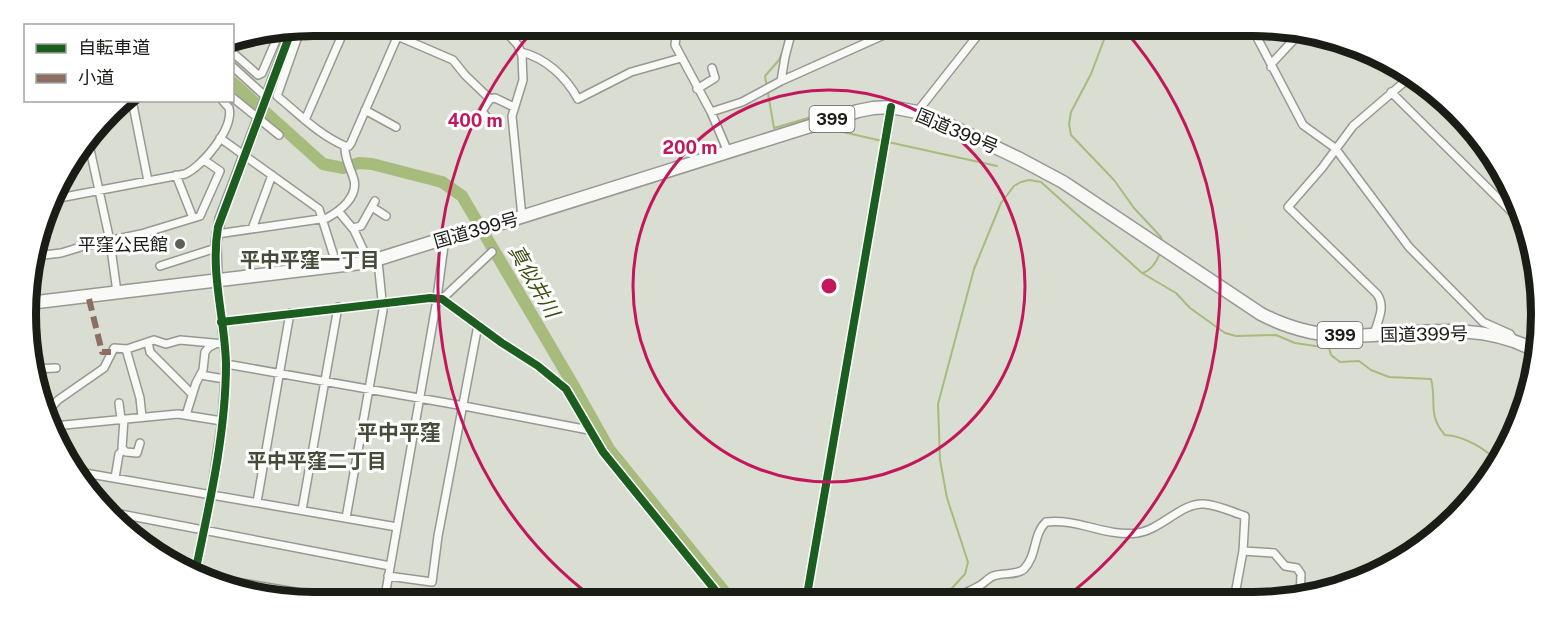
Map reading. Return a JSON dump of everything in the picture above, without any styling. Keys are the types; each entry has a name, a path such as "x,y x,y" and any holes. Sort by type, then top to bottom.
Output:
{"highway":[{"name":"国道399号","path":"37,302 374,261 858,111 891,108 917,112 947,124 1063,182 1261,314 1280,324 1324,334 1348,336 1466,331 1514,341 1529,348"}],"street":[{"path":"305,120 342,36"},
{"path":"294,37 297,39 277,96 327,137 345,146 349,146 398,36 453,60 490,99"},
{"path":"511,36 521,52 523,80 514,107 513,124 522,217"},
{"path":"677,36 675,40 681,58 711,112 728,152"},
{"path":"781,81 790,36"},
{"path":"711,112 736,105 781,81 882,36"},
{"path":"917,112 974,36"},
{"path":"1256,36 1299,121 1335,148 1409,246 1483,322 1510,334 1514,341"},
{"path":"234,54 258,75 262,74 284,38"},
{"path":"197,566 211,494 222,421 226,364 217,281 217,234 222,212 266,97 285,38"},
{"path":"1271,67 1294,39"},
{"path":"521,52 537,58 558,72 570,84 578,99 637,69 681,58"},
{"path":"234,68 266,97"},
{"path":"697,88 715,78 712,68"},
{"path":"1374,334 1382,301 1288,207 1322,168 1353,126 1405,81"},
{"path":"1391,92 1511,211"},
{"path":"234,98 279,135"},
{"path":"488,119 479,115 490,99 495,98 514,107"},
{"path":"62,198 192,171 220,138 231,111 224,102"},
{"path":"133,104 148,181"},
{"path":"808,592 891,108"},
{"path":"365,110 396,127"},
{"path":"220,138 319,209 337,266"},
{"path":"217,234 322,219 339,212 349,199 354,181 345,146"},
{"path":"90,150 110,241 117,292"},
{"path":"42,255 61,253 141,234 200,216 220,171 204,159"},
{"path":"176,175 193,218"},
{"path":"252,229 272,175"},
{"path":"353,228 361,226 374,204 386,216"},
{"path":"339,212 353,228 374,261 383,303 346,518"},
{"path":"386,592 439,298 445,238"},
{"path":"160,266 216,248"},
{"path":"221,322 338,307 439,298 492,252"},
{"path":"439,298 557,380 566,389 603,452 716,592"},
{"path":"302,510 338,307"},
{"path":"257,502 291,313"},
{"path":"388,576 432,582 438,536 478,325"},
{"path":"52,406 104,368 112,350 117,347 126,349 154,340 166,344 180,340 224,344"},
{"path":"148,342 150,352 192,394"},
{"path":"186,415 200,375 205,352 215,344"},
{"path":"126,349 140,398 142,417"},
{"path":"226,364 589,430"},
{"path":"41,369 56,368"},
{"path":"200,375 225,379"},
{"path":"115,478 119,454 123,450 119,403"},
{"path":"60,425 178,414 222,421"},
{"path":"123,450 138,453 140,443"},
{"path":"86,473 397,527"},
{"path":"964,592 996,575 1024,569 1029,562 1038,532 1046,522 1076,522 1108,532 1137,533 1154,529 1196,504 1206,504 1245,516 1243,550 1235,592"},
{"path":"121,514 390,566"},
{"path":"1243,550 1274,553 1285,566 1300,571 1300,588"},
{"path":"243,583 286,590"}],"waterway":[{"path":"1106,36 1091,74 1071,112 1069,124 1071,135 1114,180 1134,208 1161,237 1162,242"},
{"path":"785,46 779,60 765,76 774,128 825,113 826,115"},
{"name":"真似井川","path":"234,84 323,164 343,168 359,163 372,164 442,182 462,196 609,449 725,592"},
{"path":"829,126 830,129 882,141"},
{"path":"888,142 997,166"},
{"path":"948,592 965,574 968,562 947,498 940,460 938,404 974,269 1001,203 1014,186 1029,180 1041,182 1142,273 1176,293 1190,308 1225,333 1236,336 1276,335 1295,343 1329,348 1331,355 1340,362 1359,361 1371,370 1389,377 1431,379 1434,414 1439,428 1445,435 1475,444 1492,457"},
{"path":"1143,273 1149,270 1160,253"}],"marked path":[{"path":"89,299 102,352 111,352"}],"cycle path":[{"path":"197,566 216,469 225,390 225,347 216,261 218,227 289,37"},
{"path":"808,592 891,107"},
{"path":"221,322 430,298 442,299 538,366 566,389 603,452 717,592"}],"place":[{"name":"平窪公民館","path":"180,244"}],"district":[{"name":"平中平窪一丁目","path":"310,260"},
{"name":"平中平窪","path":"399,432"},
{"name":"平中平窪二丁目","path":"317,461"}]}
